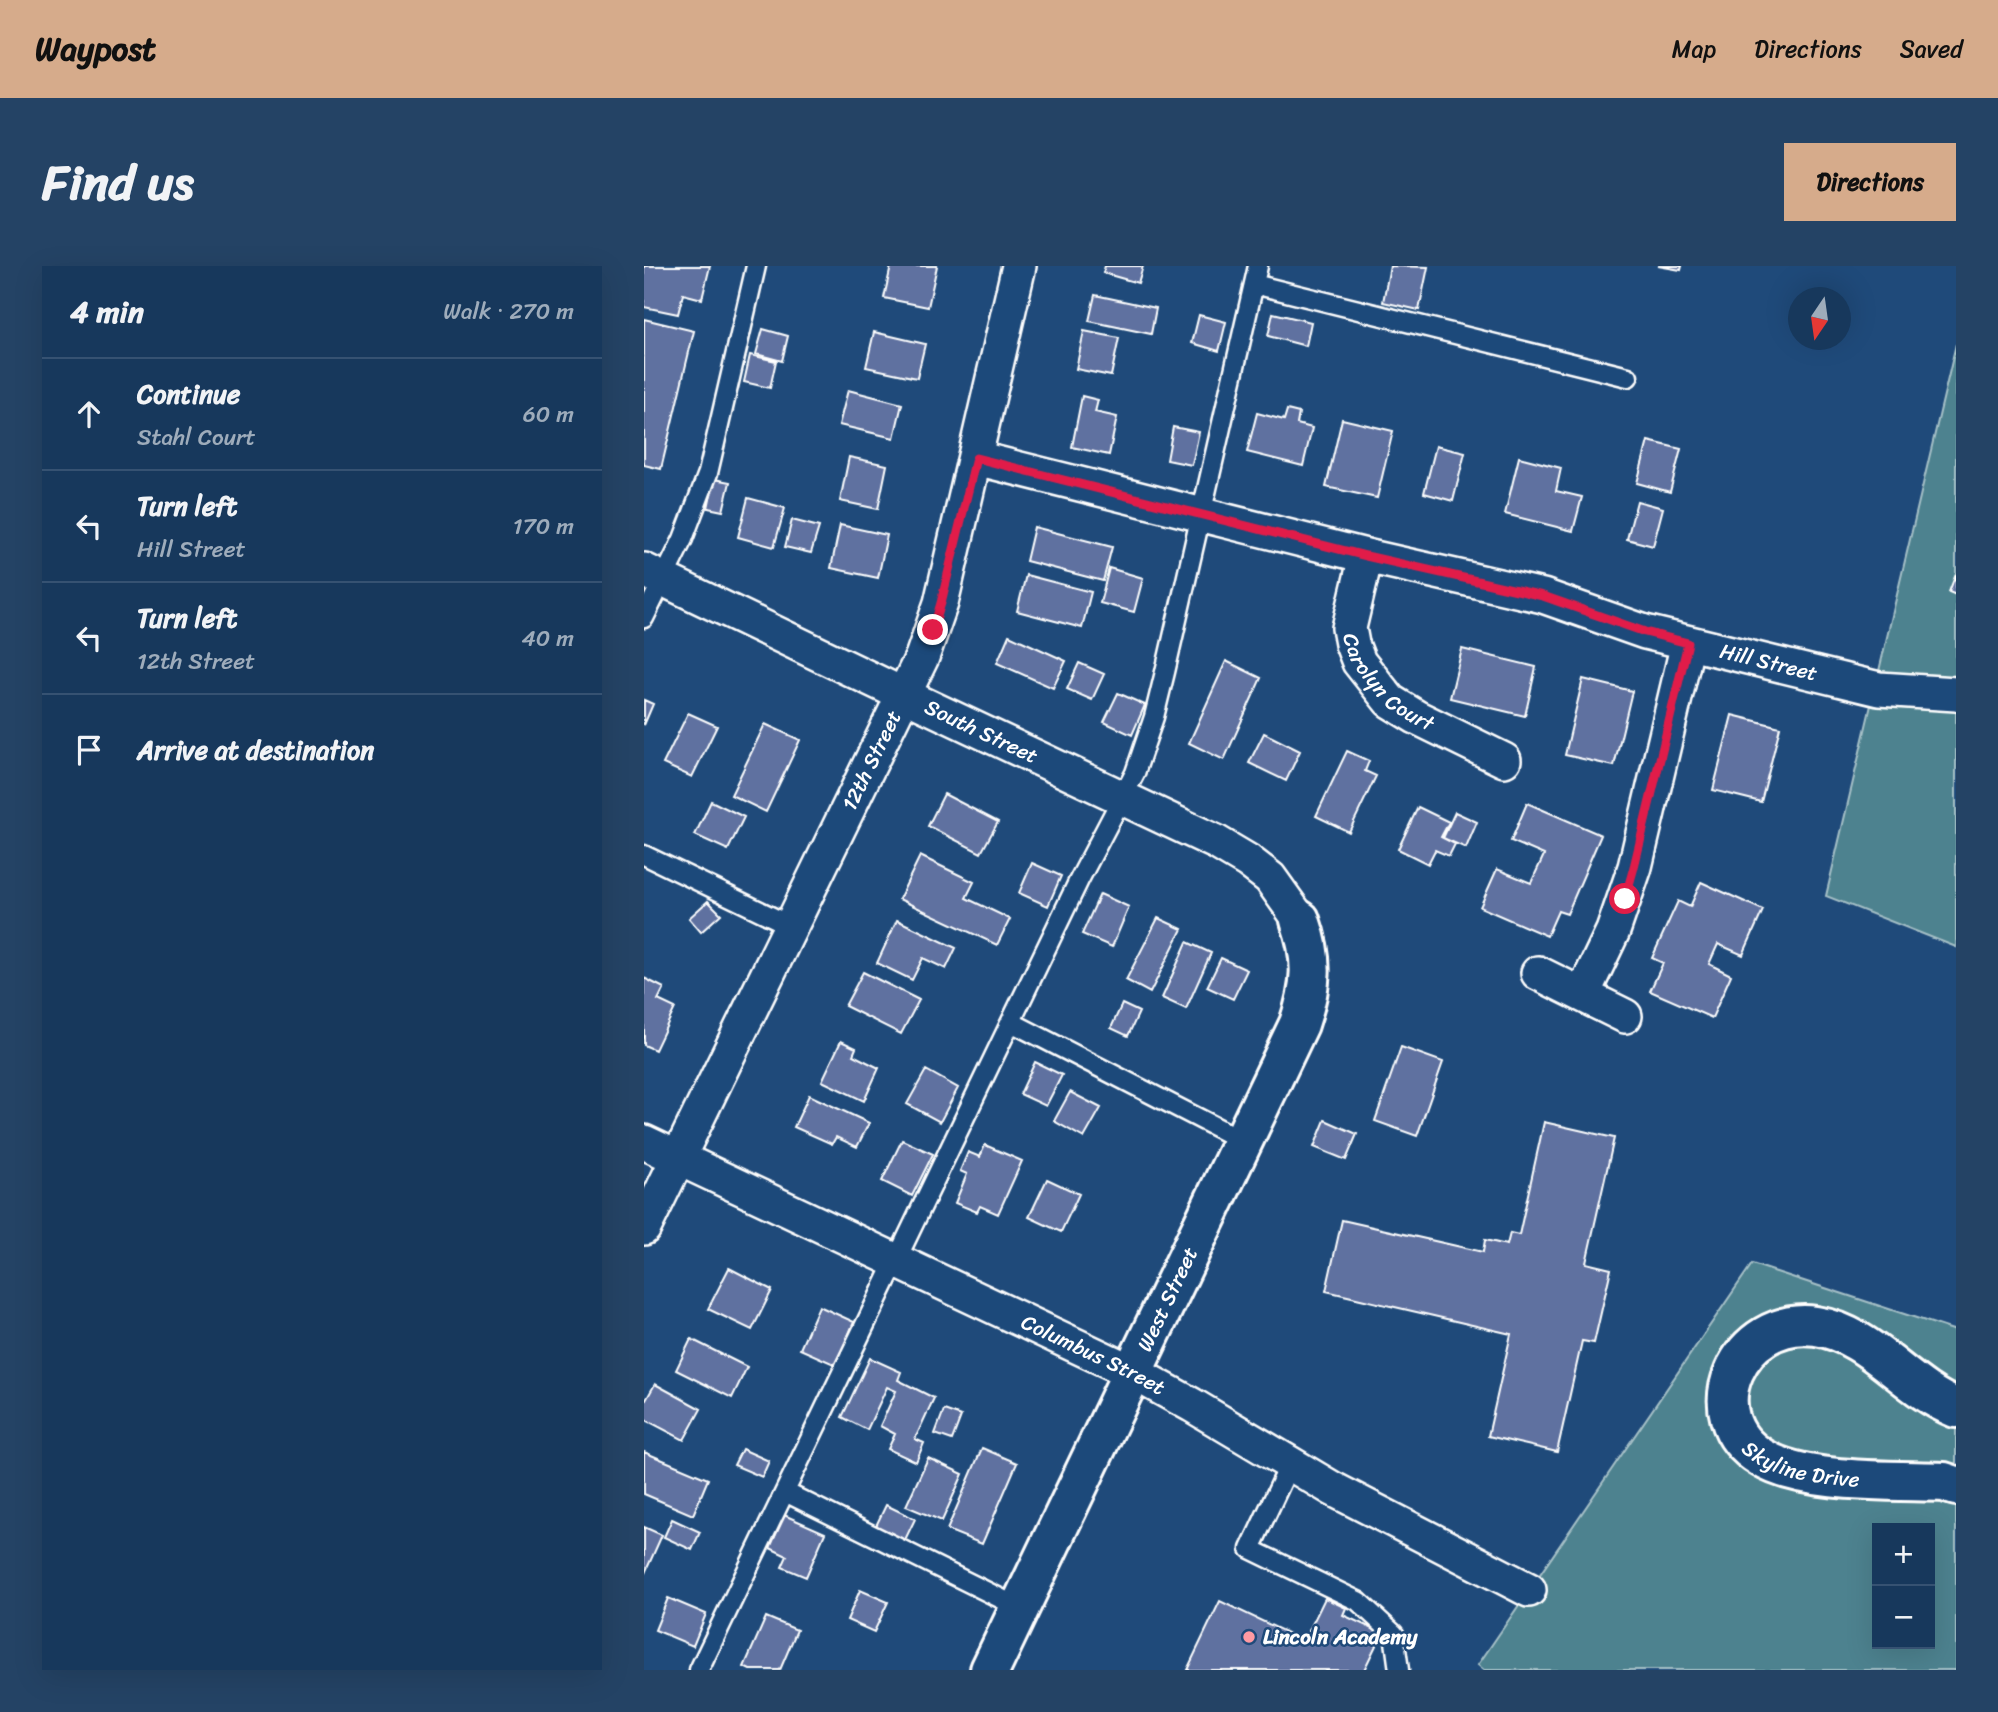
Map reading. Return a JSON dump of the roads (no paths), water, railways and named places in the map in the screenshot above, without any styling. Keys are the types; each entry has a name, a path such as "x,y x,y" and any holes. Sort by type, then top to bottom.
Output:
{"street":[{"name":"12th Street","path":"644,1228 922,657 941,603 1019,266"},
{"name":"Hill Street","path":"976,458 1366,556 1543,596 1645,632 1879,689 1956,694"},
{"name":"Carolyn Court","path":"1366,556 1349,628 1359,662 1390,701 1416,717 1504,760"},
{"name":"South Street","path":"654,574 1216,842 1270,878 1300,920"},
{"path":"1583,994 1613,932 1634,867 1688,643"},
{"name":"West Street","path":"990,1670 1299,1024 1309,991 1311,960 1300,920"},
{"path":"1538,973 1625,1016"},
{"name":"Columbus Street","path":"644,1142 1134,1373 1392,1521 1529,1590"},
{"name":"Skyline Drive","path":"1956,1408 1929,1395 1851,1336 1815,1326 1787,1327 1756,1341 1739,1359 1731,1379 1728,1404 1729,1421 1742,1444 1762,1459 1787,1470 1818,1476 1944,1482 1956,1486"}],"lane":[{"path":"644,618 654,574 696,508 708,473 756,266"},
{"path":"699,1670 1079,880 1139,764 1154,717 1256,275 1628,377"},
{"path":"644,855 791,926"},
{"path":"1011,1022 1243,1141"},
{"path":"1290,1464 1250,1549 1358,1601 1394,1634 1399,1670"},
{"path":"785,1492 1020,1608"}],"place":[{"name":"Lincoln Academy","path":"1249,1637"}]}
